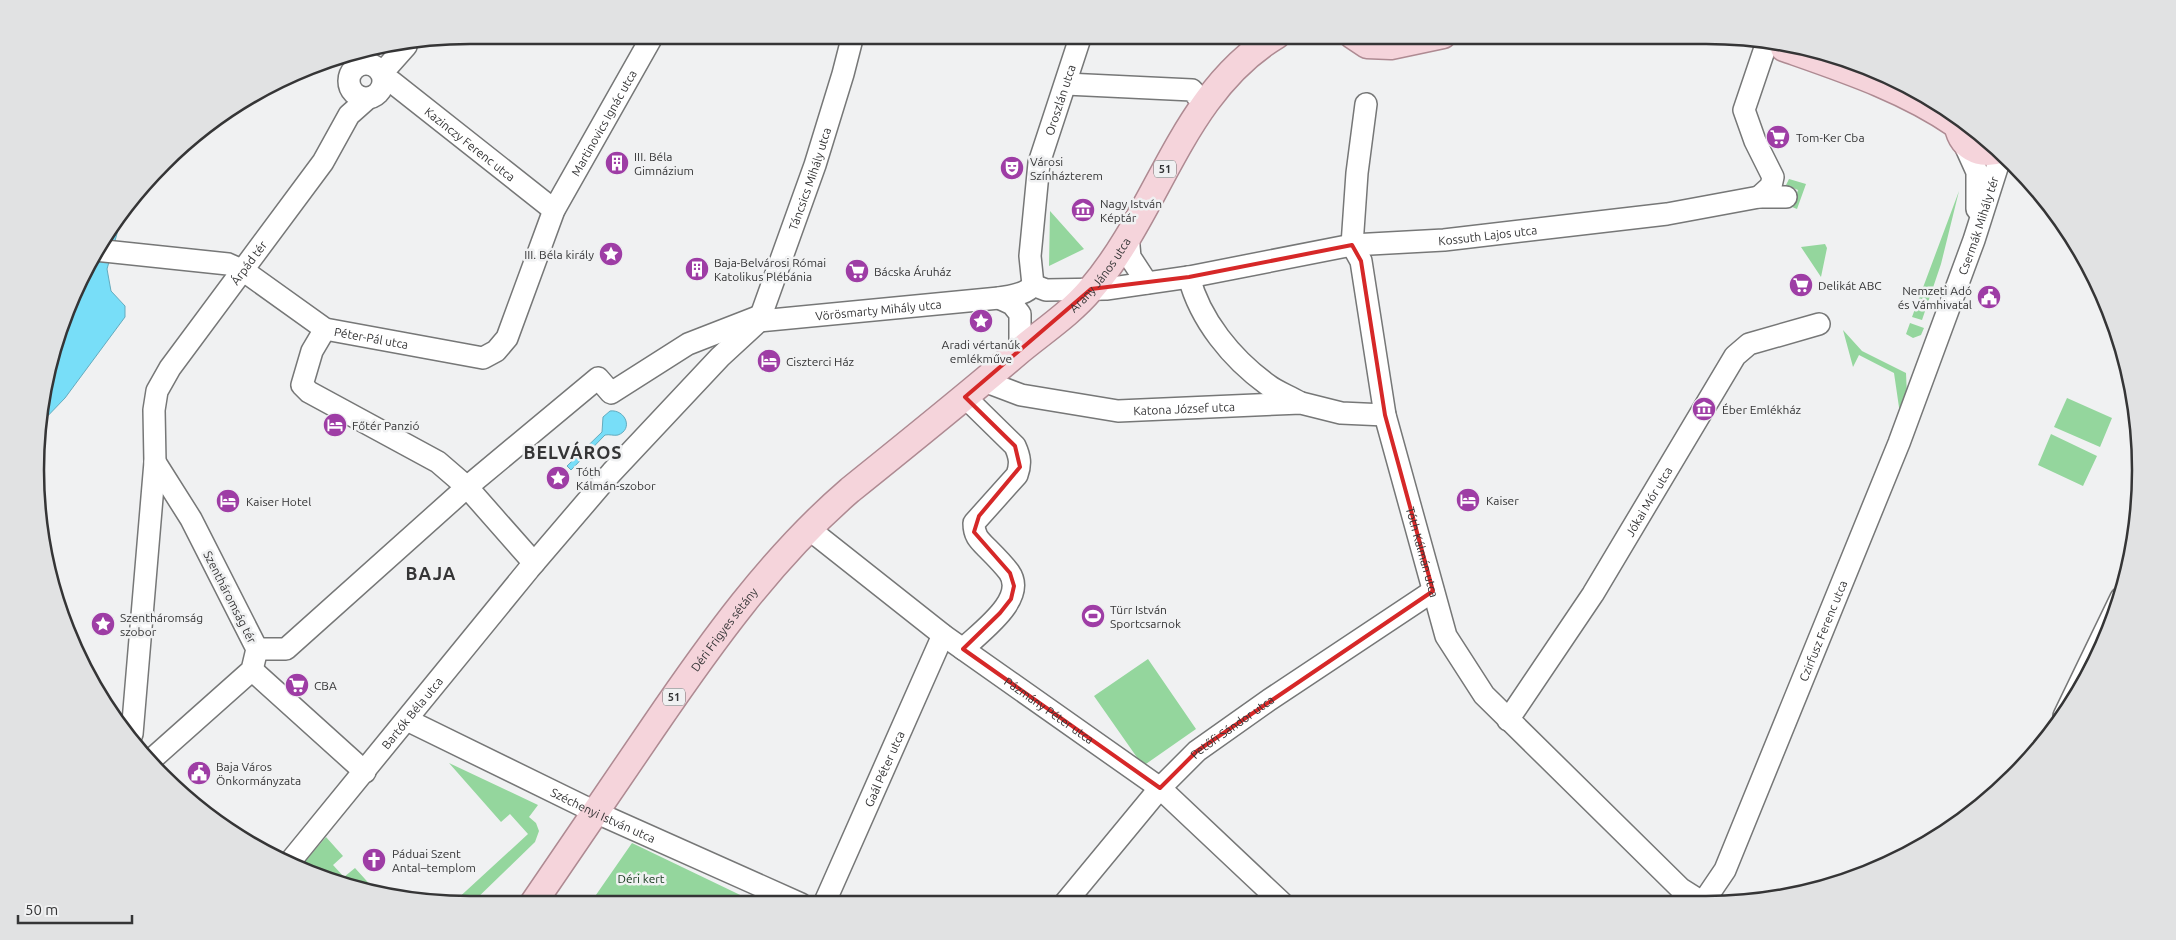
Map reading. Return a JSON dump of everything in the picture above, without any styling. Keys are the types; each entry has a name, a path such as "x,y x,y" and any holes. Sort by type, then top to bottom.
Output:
{"main road":[{"name":"Arany János utca","path":"975,389 1059,320 1091,289 1110,266 1195,116 1233,71 1266,44"},
{"path":"1366,44 1391,46 1400,44"},
{"path":"1807,56 1869,76"},
{"path":"1856,73 1929,107"},
{"path":"1959,128 1979,152 1990,153"},
{"name":"Déri Frigyes sétány","path":"538,896 690,673 756,586 808,529 850,490 975,389"}],"street":[{"name":"Martinovics Ignác utca","path":"507,338 554,210 648,44"},
{"name":"Táncsics Mihály utca","path":"760,318 815,165 851,44"},
{"name":"Oroszlán utca","path":"1033,285 1030,256 1039,163 1078,44"},
{"path":"1759,196 1771,186 1773,176 1755,141 1744,110 1765,48"},
{"path":"383,76 372,64 354,74 380,93 383,76 404,49"},
{"name":"Árpád tér","path":"155,462 154,410 157,391 170,368 244,271 323,162 348,115 354,74"},
{"name":"Kazinczy Ferenc utca","path":"383,76 554,210"},
{"path":"1066,84 1192,90 1204,104"},
{"name":"Tóth Kálmán utca","path":"1366,104 1357,173 1352,245 1361,261 1385,415 1446,636 1484,695 1681,889 1693,896"},
{"path":"1959,128 1978,172 1974,240"},
{"name":"Csermák Mihály tér","path":"1932,355 1974,240 1997,160"},
{"name":"Kossuth Lajos utca","path":"1091,289 1188,277 1352,245 1444,240 1667,214 1759,196 1786,197"},
{"path":"1128,235 1130,257 1147,283"},
{"name":"Péter-Pál utca","path":"105,251 228,264 244,271 324,329 483,358 496,351 507,338"},
{"path":"1188,277 1201,313 1232,352 1270,387 1301,403"},
{"name":"Vörösmarty Mihály utca","path":"467,487 598,378 611,394 688,344 760,318 999,298 1030,290 1033,285"},
{"path":"1033,285 1046,290 1091,289"},
{"path":"999,298 1012,304 1020,314 1020,351"},
{"name":"Bartók Béla utca","path":"293,858 534,563 646,436 720,357 760,318"},
{"name":"Jókai Mór utca","path":"1508,720 1593,594 1735,356 1749,344 1820,324"},
{"path":"324,329 312,352 302,385 309,392 438,462 467,487 534,563"},
{"name":"Czirfusz Ferenc utca","path":"1705,896 1728,863 1834,604 1932,355"},
{"path":"963,649 1011,599 1014,586 1010,573 978,539 974,532 974,523 1017,475 1020,466 1020,456 1015,446 975,389"},
{"name":"Katona József utca","path":"975,389 1118,411 1301,403 1341,413 1385,415"},
{"path":"132,729 155,462"},
{"name":"Szentháromság tér","path":"155,462 191,519 257,649 252,670"},
{"path":"257,649 286,649 467,487"},
{"name":"Pázmány Péter utca","path":"808,529 943,635 1160,788 1275,896"},
{"name":"Petőfi Sándor utca","path":"1071,896 1160,788 1197,750 1433,591"},
{"name":"Gaál Péter utca","path":"828,896 943,635"},
{"path":"155,756 252,670 365,772"},
{"name":"Széchenyi István utca","path":"407,720 595,812 783,896"}],"highlighted area":[{"path":"1352,245 1361,261 1385,415 1433,591 1197,751 1160,788 963,649 1000,613 1011,599 1014,586 1010,573 974,532 979,516 1020,467 1015,446 965,397 1091,289 1189,277"}],"green space":[{"path":"1789,179 1806,184 1797,209 1792,207 1798,190 1786,185"},
{"path":"1959,191 1941,264 1922,320 1912,317"},
{"path":"1050,211 1084,249 1049,266"},
{"path":"1825,244 1827,248 1821,277 1801,247"},
{"path":"1910,323 1924,328 1921,335 1913,338 1906,334"},
{"path":"1843,330 1862,351 1906,373 1907,396 1900,414 1894,373 1859,355 1853,367"},
{"path":"2067,398 2112,418 2100,447 2054,427"},
{"path":"2051,434 2097,456 2083,486 2038,465"},
{"path":"1148,659 1196,729 1143,766 1094,696"},
{"path":"449,763 538,805 529,817 536,823 539,831 535,842 479,896 461,896 528,834 510,814 501,822"},
{"path":"326,837 343,856 333,865 344,877 355,868 370,884 333,874 304,863"},
{"name":"Déri kert","path":"632,843 742,896 595,896"}],"water":[{"path":"118,230 107,269 111,291 125,306 125,317 65,398 47,417 58,360 66,333 88,281"},
{"path":"610,411 615,411 623,416 626,420 626,428 618,435 605,435 571,470 567,466 602,432 603,417"}],"place":[{"name":"Tom-Ker Cba","path":"1778,137"},
{"name":"III. Béla Gimnázium","path":"617,163"},
{"name":"Városi Színházterem","path":"1012,168"},
{"name":"Nagy István Képtár","path":"1083,210"},
{"name":"III. Béla király","path":"611,254"},
{"name":"Baja-Belvárosi Római Katolikus Plébánia","path":"697,269"},
{"name":"Bácska Áruház","path":"857,271"},
{"name":"Delikát ABC","path":"1801,285"},
{"name":"Nemzeti Adó és Vámhivatal","path":"1989,297"},
{"name":"Aradi vértanúk emlékműve","path":"981,321"},
{"name":"Ciszterci Ház","path":"769,361"},
{"name":"Éber Emlékház","path":"1704,409"},
{"name":"Főtér Panzió","path":"335,425"},
{"name":"Tóth Kálmán-szobor","path":"558,478"},
{"name":"Kaiser","path":"1468,500"},
{"name":"Kaiser Hotel","path":"228,501"},
{"name":"Türr István Sportcsarnok","path":"1093,616"},
{"name":"Szentháromság szobor","path":"103,624"},
{"name":"CBA","path":"297,685"},
{"name":"Baja Város Önkormányzata","path":"199,773"},
{"name":"Páduai Szent Antal–templom","path":"374,860"}],"district":[{"name":"BELVÁROS","path":"573,452"},
{"name":"BAJA","path":"431,573"}]}
